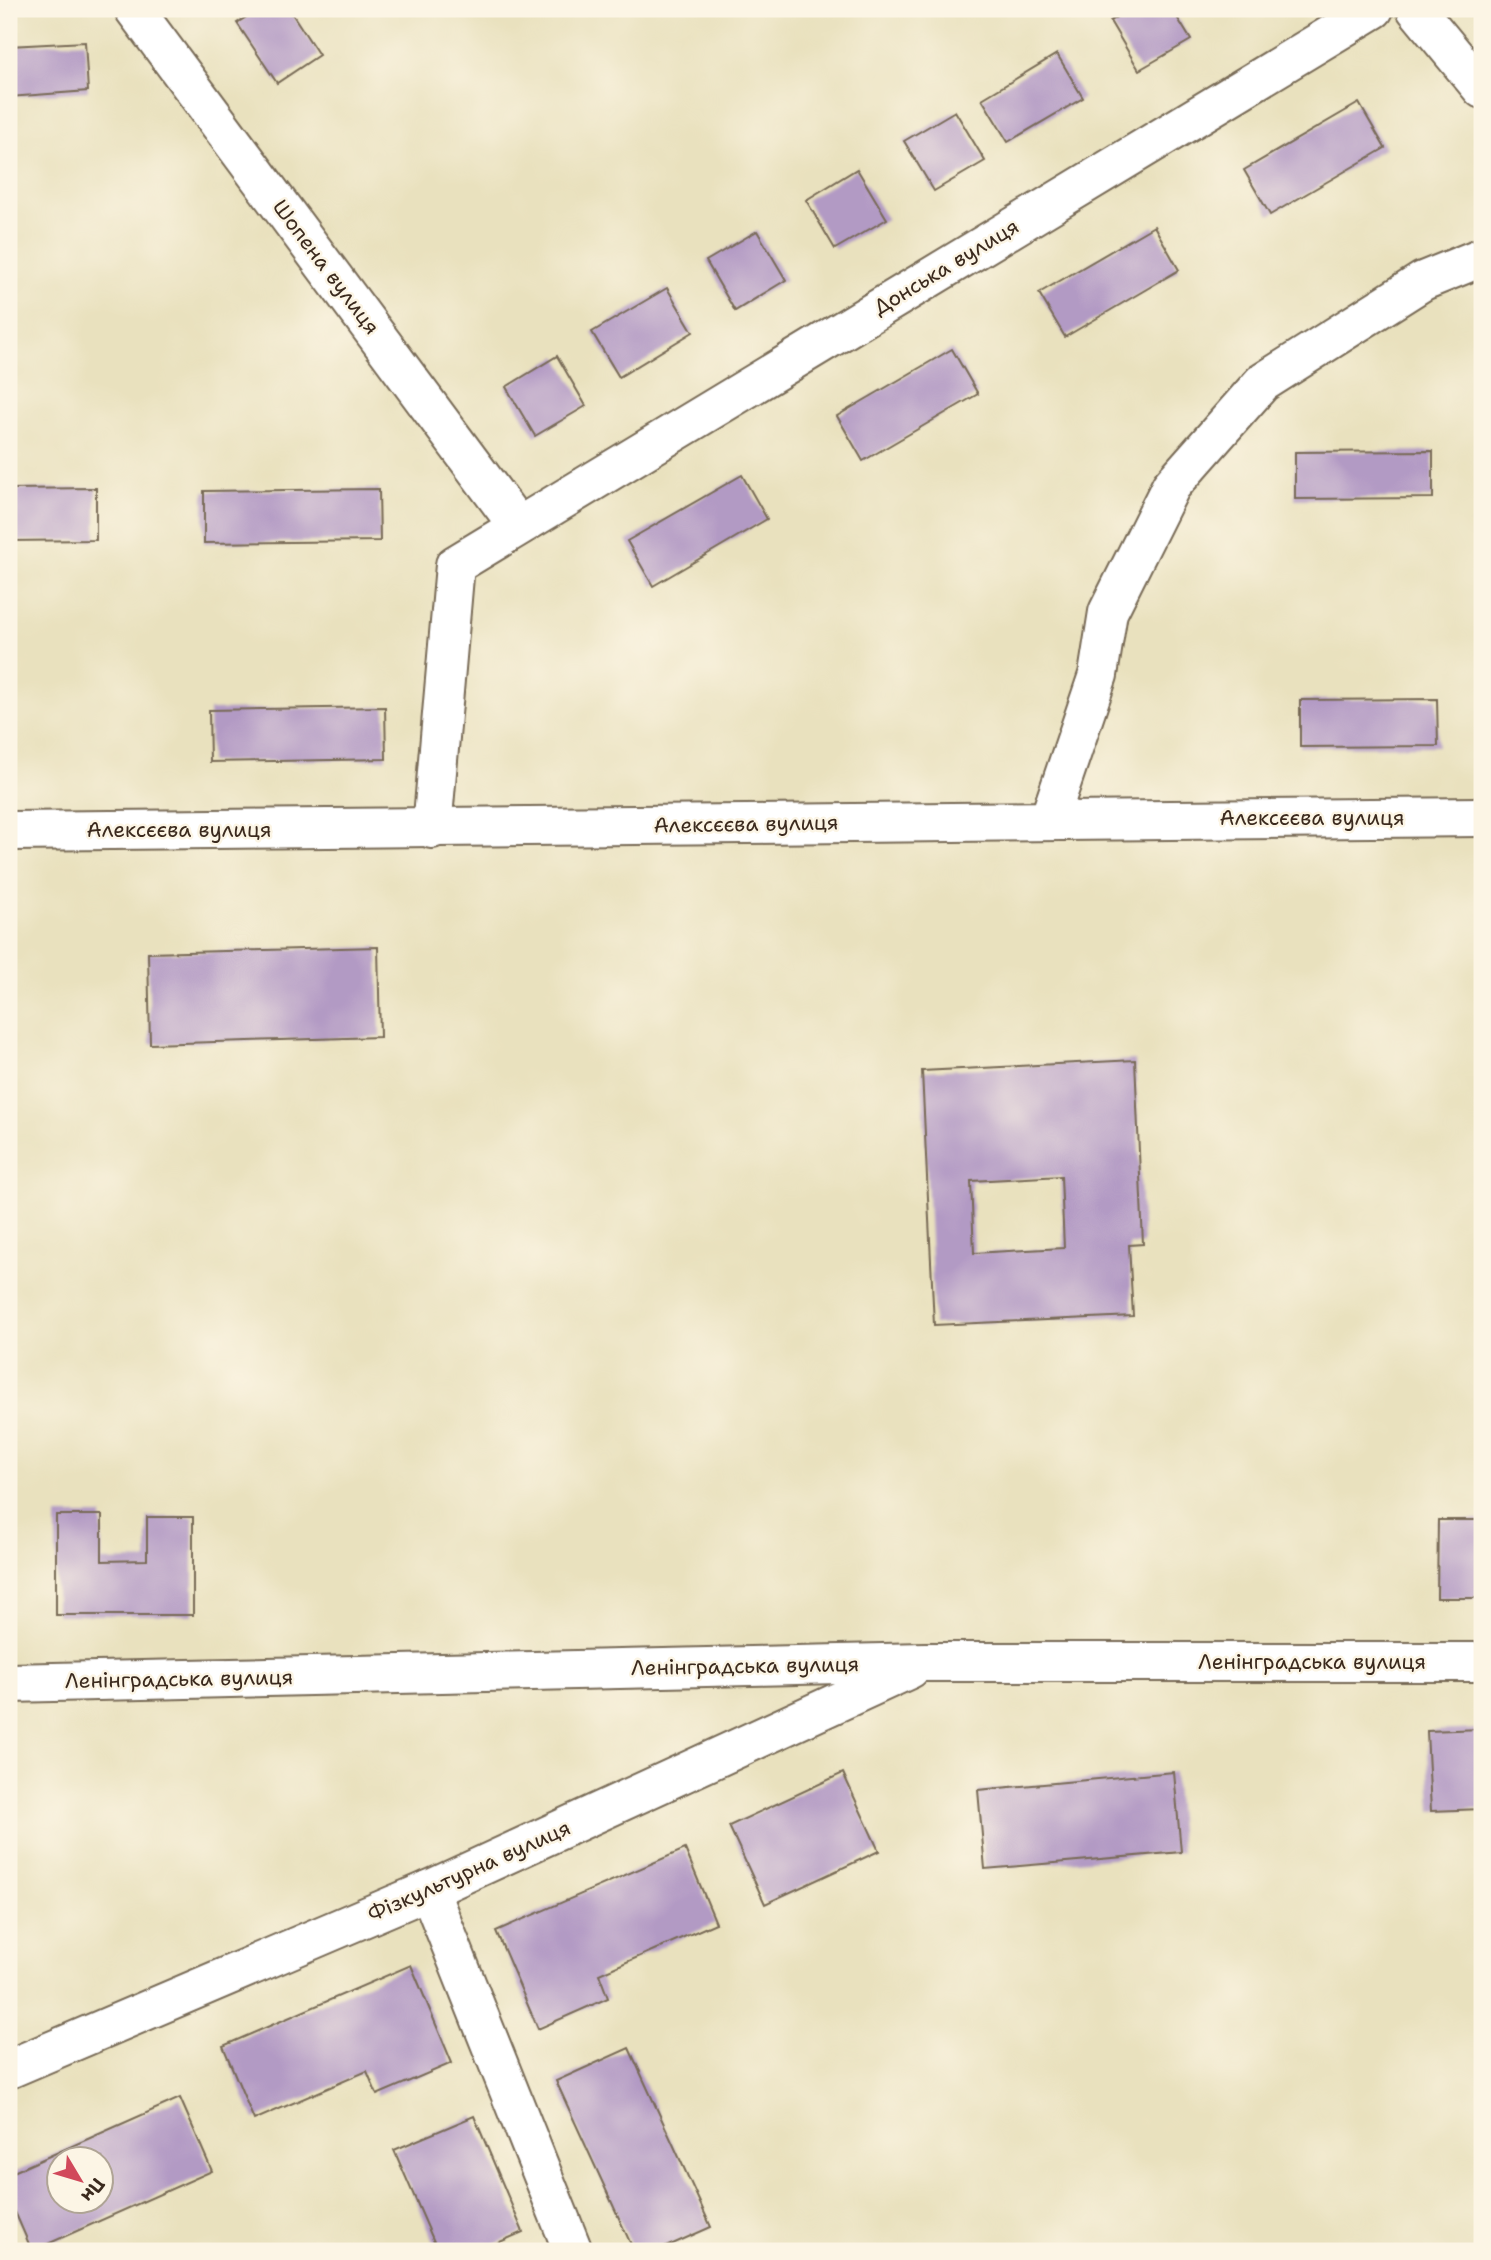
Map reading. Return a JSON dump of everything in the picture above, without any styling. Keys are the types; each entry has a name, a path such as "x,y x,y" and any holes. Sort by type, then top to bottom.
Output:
{"street":[{"name":"Донська вулиця","path":"432,829 455,565 1374,9"},
{"path":"1416,9 1482,89"},
{"name":"Шопена вулиця","path":"137,10 519,526"},
{"path":"1049,820 1098,675 1108,612 1171,485 1262,383 1423,281 1482,257"},
{"name":"Алексєєва вулиця","path":"9,831 1482,817"},
{"name":"Ленінградська вулиця","path":"9,1683 925,1662 1482,1662"},
{"name":"Фiзкультурна вулиця","path":"9,2069 429,1890 925,1662"},
{"path":"429,1890 573,2251"}],"building":[{"path":"259,9 289,9 319,55 277,83 237,23"},
{"path":"1130,9 1172,9 1191,40 1139,70 1110,21"},
{"path":"85,42 88,91 9,97 9,46"},
{"path":"1057,54 1083,98 1008,142 982,99"},
{"path":"1359,103 1385,148 1270,215 1244,170"},
{"path":"955,111 985,161 934,191 904,141"},
{"path":"857,169 887,219 835,249 806,200"},
{"path":"1154,226 1179,270 1065,337 1039,293"},
{"path":"757,231 786,280 735,311 706,261"},
{"path":"667,288 693,332 619,377 592,332"},
{"path":"952,349 978,394 863,461 837,416"},
{"path":"557,356 586,406 535,436 506,387"},
{"path":"1433,451 1433,498 1295,499 1295,452"},
{"path":"742,475 767,519 653,586 627,541"},
{"path":"96,488 96,540 9,541 9,489"},
{"path":"379,489 380,541 204,543 204,491"},
{"path":"1437,699 1438,746 1300,747 1300,700"},
{"path":"385,707 386,759 210,762 209,710"},
{"path":"378,947 380,1037 150,1044 148,953"},
{"path":"1135,1060 1143,1244 1129,1245 1133,1316 934,1325 922,1071","holes":["1061,1176 1064,1248 974,1253 971,1181"]},
{"path":"56,1515 102,1515 102,1561 147,1560 147,1517 193,1517 193,1615 56,1615"},
{"path":"1438,1520 1482,1520 1482,1598 1437,1598"},
{"path":"1482,1729 1482,1809 1431,1811 1427,1731"},
{"path":"1174,1772 1181,1852 985,1869 978,1790"},
{"path":"843,1773 879,1851 765,1904 729,1826"},
{"path":"685,1849 716,1923 599,1974 608,1998 538,2029 496,1931"},
{"path":"411,1965 452,2063 377,2095 367,2071 254,2120 223,2046"},
{"path":"629,2048 711,2227 657,2251 634,2251 556,2081"},
{"path":"180,2098 212,2171 116,2214 116,2144 76,2144"},
{"path":"474,2116 523,2232 479,2251 438,2251 394,2150"},
{"path":"46,2158 46,2214 115,2214 32,2251 9,2198 9,2174"}]}
